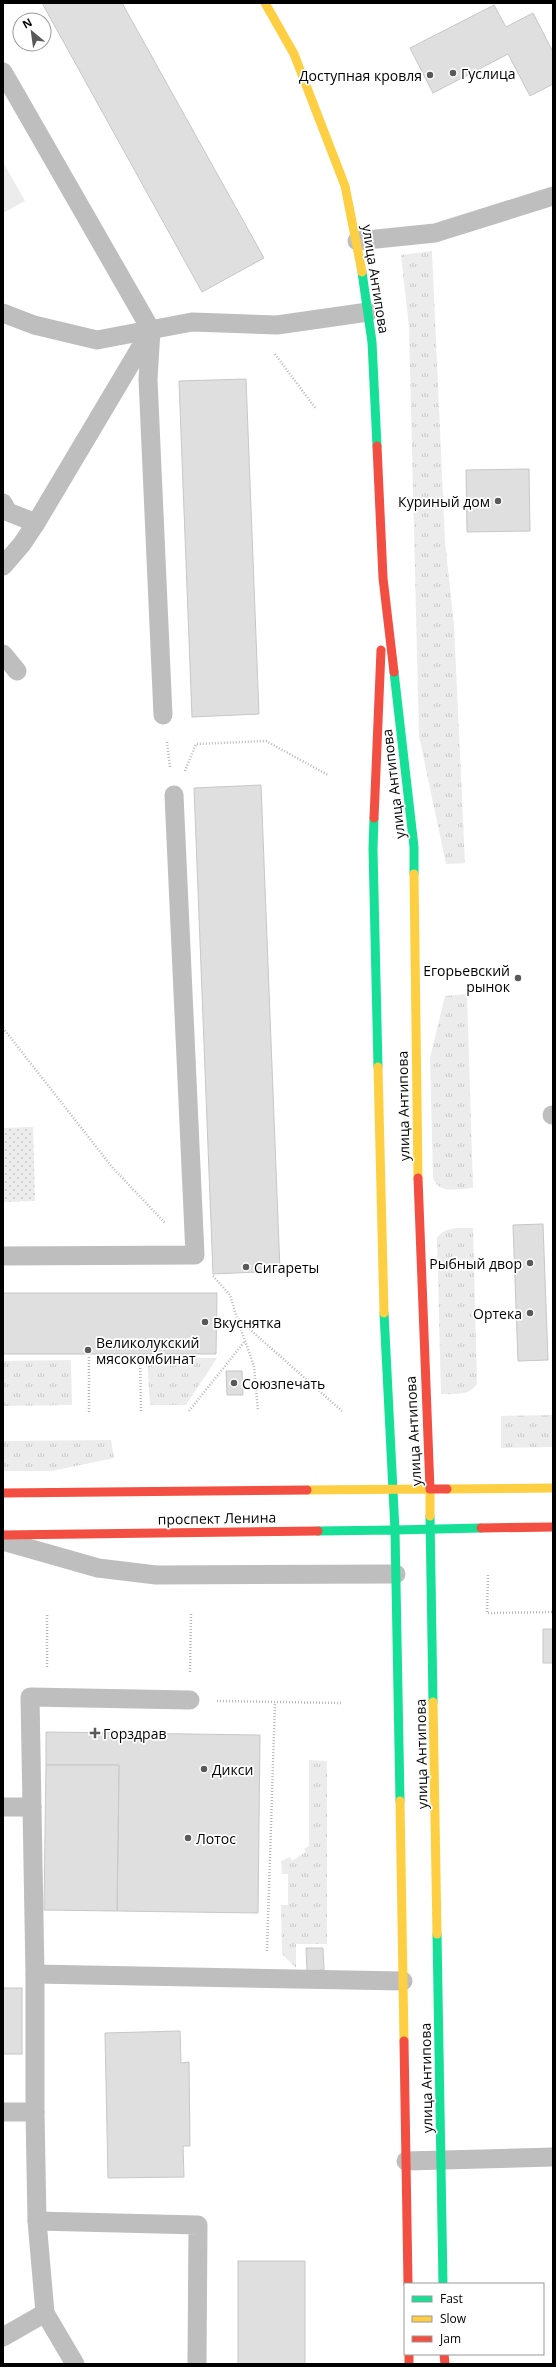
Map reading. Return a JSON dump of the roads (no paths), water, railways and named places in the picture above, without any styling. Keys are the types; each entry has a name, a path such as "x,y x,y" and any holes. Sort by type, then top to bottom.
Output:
{"main road":[{"name":"улица Антипова","path":"265,3 294,54 320,118 345,186 357,241 372,342 383,578 414,846 418,1210 432,1529 443,2283"},
{"name":"улица Антипова","path":"383,578 373,849 386,1378 395,1530 408,2283"},
{"name":"проспект Ленина","path":"3,1493 553,1488"},
{"name":"проспект Ленина","path":"3,1535 553,1528"}],"lane":[{"path":"3,72 151,330 148,379 163,715"},
{"path":"357,241 378,240 435,232 553,196"},
{"path":"3,313 34,326 97,340 192,322 252,324 299,322 368,312"},
{"path":"4,567 36,523 151,330"},
{"path":"3,503 8,512 36,523"},
{"path":"3,654 17,671"},
{"path":"3,1256 195,1256 174,795"},
{"path":"3,1541 98,1568 156,1575 396,1574"},
{"path":"75,2364 45,2313 37,2221 35,1974 30,1697 190,1700"},
{"path":"3,1807 32,1807"},
{"path":"35,1974 403,1981"},
{"path":"3,2112 35,2112"},
{"path":"406,2161 553,2157"},
{"path":"37,2221 198,2225 197,2364"},
{"path":"3,2337 45,2313"}],"place":[{"name":"Гуслица","path":"453,73"},
{"name":"Доступная кровля","path":"430,75"},
{"name":"Куриный дом","path":"498,501"},
{"name":"Егорьевский рынок","path":"518,978"},
{"name":"Рыбный двор","path":"530,1263"},
{"name":"Сигареты","path":"246,1267"},
{"name":"Ортека","path":"530,1313"},
{"name":"Вкуснятка","path":"205,1322"},
{"name":"Великолукский мясокомбинат","path":"88,1350"},
{"name":"Союзпечать","path":"234,1383"},
{"name":"Горздрав","path":"95,1733"},
{"name":"Дикси","path":"204,1769"},
{"name":"Лотос","path":"188,1838"}]}
